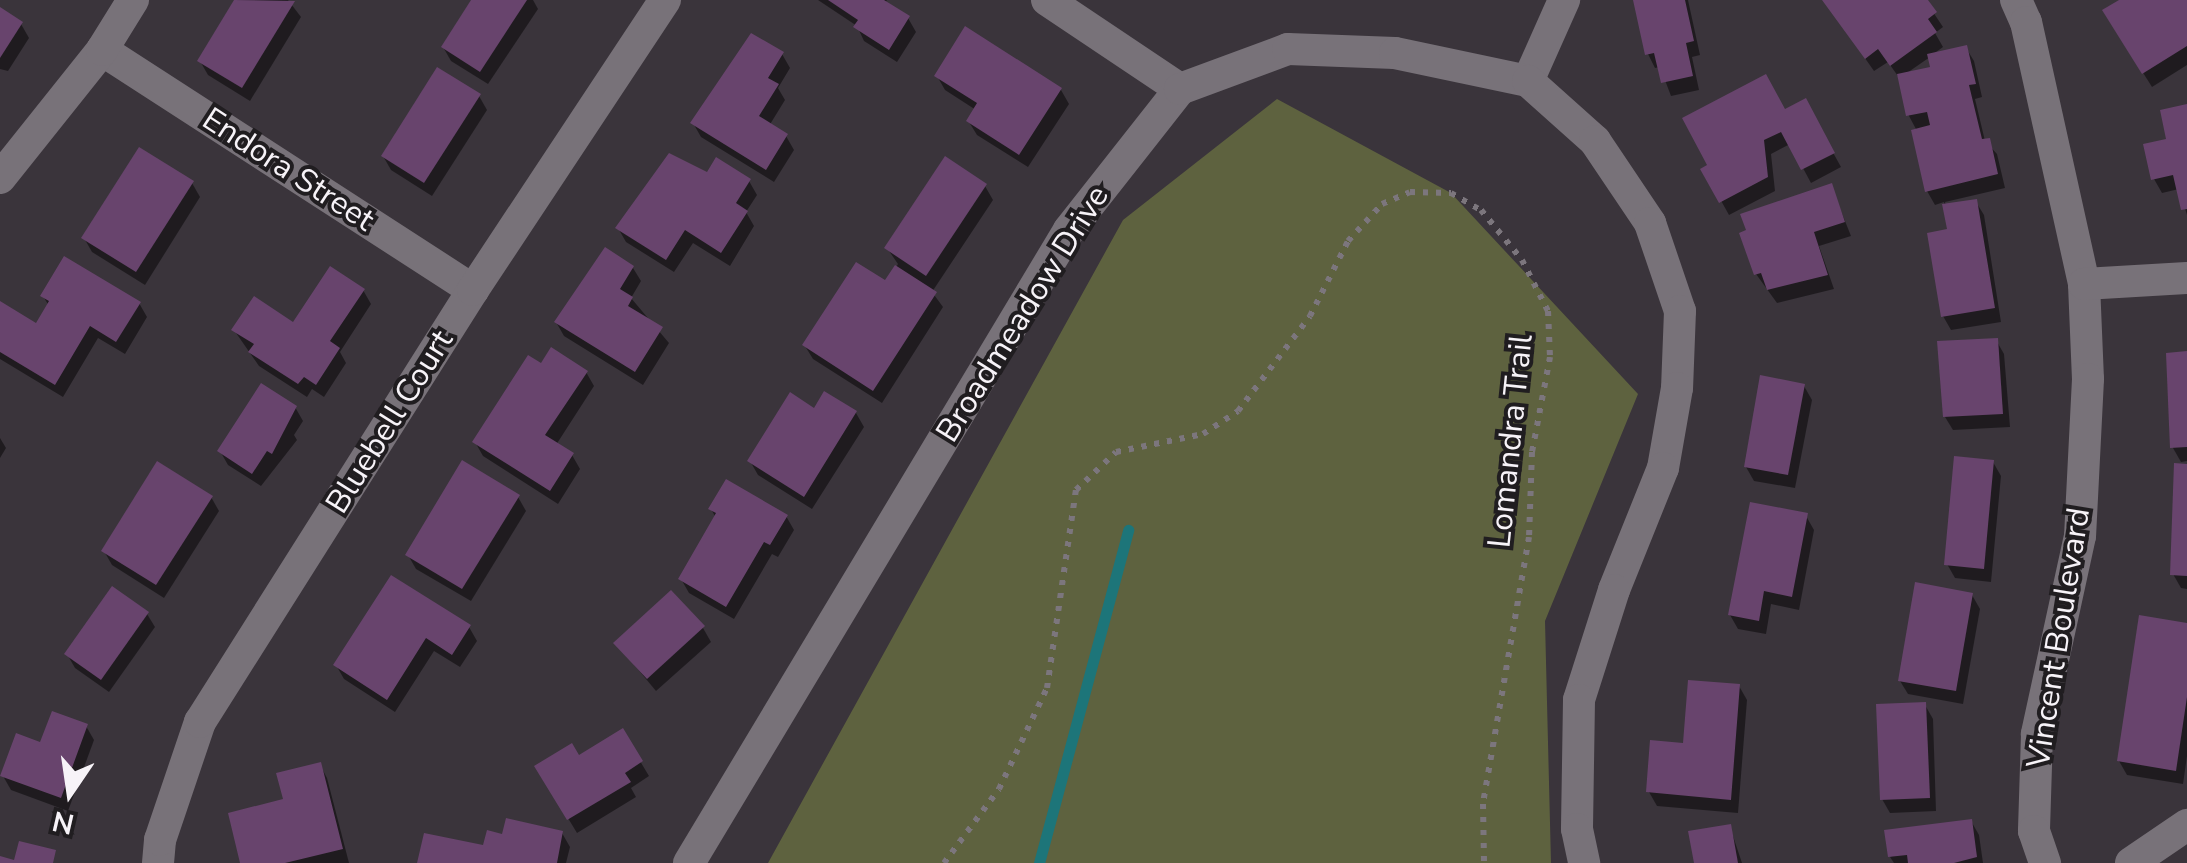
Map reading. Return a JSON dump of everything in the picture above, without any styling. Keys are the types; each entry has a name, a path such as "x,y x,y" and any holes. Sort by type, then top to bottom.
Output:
{"street":[{"path":"0,178 102,50 133,0"},
{"name":"Bluebell Court","path":"158,863 160,840 200,722 474,290 665,0"},
{"path":"1047,0 1180,89 1288,50 1395,53 1528,80 1595,141 1650,223 1680,311 1677,388 1663,468 1614,590 1579,700 1577,829 1584,863"},
{"path":"1528,80 1564,0"},
{"name":"Vincent Boulevard","path":"2016,0 2026,22 2084,284 2088,378 2080,536 2037,734 2034,830 2045,863"},
{"name":"Endora Street","path":"102,50 474,290"},
{"name":"Broadmeadow Drive","path":"689,863 1069,230 1180,89"},
{"path":"2084,284 2187,278"},
{"path":"2131,863 2187,825"}],"path":[{"name":"Lomandra Trail","path":"944,863 999,788 1047,688 1076,490 1116,452 1204,434 1238,410 1310,316 1348,242 1382,204 1410,192 1451,193 1482,210 1522,260 1548,312 1550,357 1532,452 1529,537 1483,804 1484,863"}],"green space":[{"path":"1277,99 1451,193 1638,394 1545,621 1551,863 768,863 1123,220"}],"building":[{"path":"234,0 295,1 242,88 197,61"},
{"path":"471,0 527,0 480,72 441,47"},
{"path":"828,0 884,0 910,16 889,50 853,27 858,20"},
{"path":"1633,0 1685,0 1694,41 1686,43 1693,76 1661,83 1654,53 1645,55"},
{"path":"1822,0 1928,0 1937,12 1928,19 1937,32 1890,66 1878,49 1865,59"},
{"path":"2119,0 2187,0 2187,46 2142,74 2102,10"},
{"path":"0,7 23,22 0,58"},
{"path":"965,26 1062,88 1019,155 966,121 977,103 934,76"},
{"path":"751,33 784,52 768,78 779,84 759,116 788,134 766,170 690,123"},
{"path":"1967,45 1976,84 1969,85 1982,139 1990,138 1998,174 1925,192 1911,130 1930,125 1927,112 1906,116 1897,74 1930,67 1927,54"},
{"path":"437,67 481,94 424,183 381,156"},
{"path":"1766,74 1785,109 1806,98 1835,153 1801,170 1781,132 1764,140 1768,177 1719,203 1700,169 1707,165 1682,118"},
{"path":"2187,104 2187,209 2181,210 2173,175 2151,180 2143,144 2166,139 2160,110"},
{"path":"139,147 194,181 136,272 81,238"},
{"path":"669,153 707,172 716,157 751,179 736,203 748,211 721,253 685,230 666,260 615,228"},
{"path":"945,156 987,184 926,276 884,248"},
{"path":"1832,183 1845,222 1814,232 1828,275 1767,290 1761,273 1754,275 1739,233 1746,230 1740,214"},
{"path":"1977,199 1995,308 1941,317 1927,233 1947,229 1942,204"},
{"path":"605,247 634,266 620,289 633,297 628,306 663,327 635,372 554,322"},
{"path":"64,256 141,302 116,342 90,326 55,385 0,352 0,301 36,323 49,301 40,296"},
{"path":"856,262 885,280 895,265 937,292 873,391 802,345"},
{"path":"330,266 365,289 330,341 340,348 316,385 304,377 298,384 248,352 254,344 231,330 254,296 293,322"},
{"path":"1998,338 2003,414 1943,417 1937,341"},
{"path":"551,347 588,371 545,435 574,453 550,491 472,442 528,355 541,363"},
{"path":"2187,351 2187,447 2170,448 2166,353"},
{"path":"1760,375 1805,384 1788,475 1744,467"},
{"path":"261,383 297,406 272,454 267,451 252,474 217,451"},
{"path":"824,391 857,411 804,497 747,461 790,392 814,408"},
{"path":"1954,456 1994,460 1984,569 1944,565"},
{"path":"462,460 520,495 462,589 405,555"},
{"path":"157,461 213,496 156,585 101,551"},
{"path":"2174,463 2187,464 2187,576 2170,575"},
{"path":"726,479 788,515 770,545 764,542 726,607 678,579 716,513 708,509"},
{"path":"1750,502 1808,513 1792,597 1764,591 1759,621 1728,615"},
{"path":"391,575 471,625 452,655 426,638 387,700 333,665"},
{"path":"1915,582 1973,593 1956,691 1898,681"},
{"path":"112,586 149,612 101,680 64,654"},
{"path":"671,590 705,626 647,679 613,643"},
{"path":"2139,615 2187,623 2187,697 2176,771 2117,761"},
{"path":"1688,680 1740,684 1731,800 1646,792 1650,740 1683,743"},
{"path":"1926,702 1930,798 1880,800 1876,704"},
{"path":"52,711 88,724 61,798 0,776 16,733 40,742"},
{"path":"623,728 643,761 625,773 631,782 567,820 534,766 572,743 579,755"},
{"path":"321,762 343,849 285,863 240,863 228,813 283,799 276,773"},
{"path":"506,818 563,831 557,863 417,863 424,833 483,845 487,830 502,834"},
{"path":"1972,819 1977,857 1954,863 1908,863 1907,855 1888,857 1884,830"},
{"path":"1731,824 1738,863 1694,863 1688,831"},
{"path":"19,841 56,850 53,863 0,863 0,856 14,860"}],"waterway":[{"path":"1039,863 1128,530"}]}
